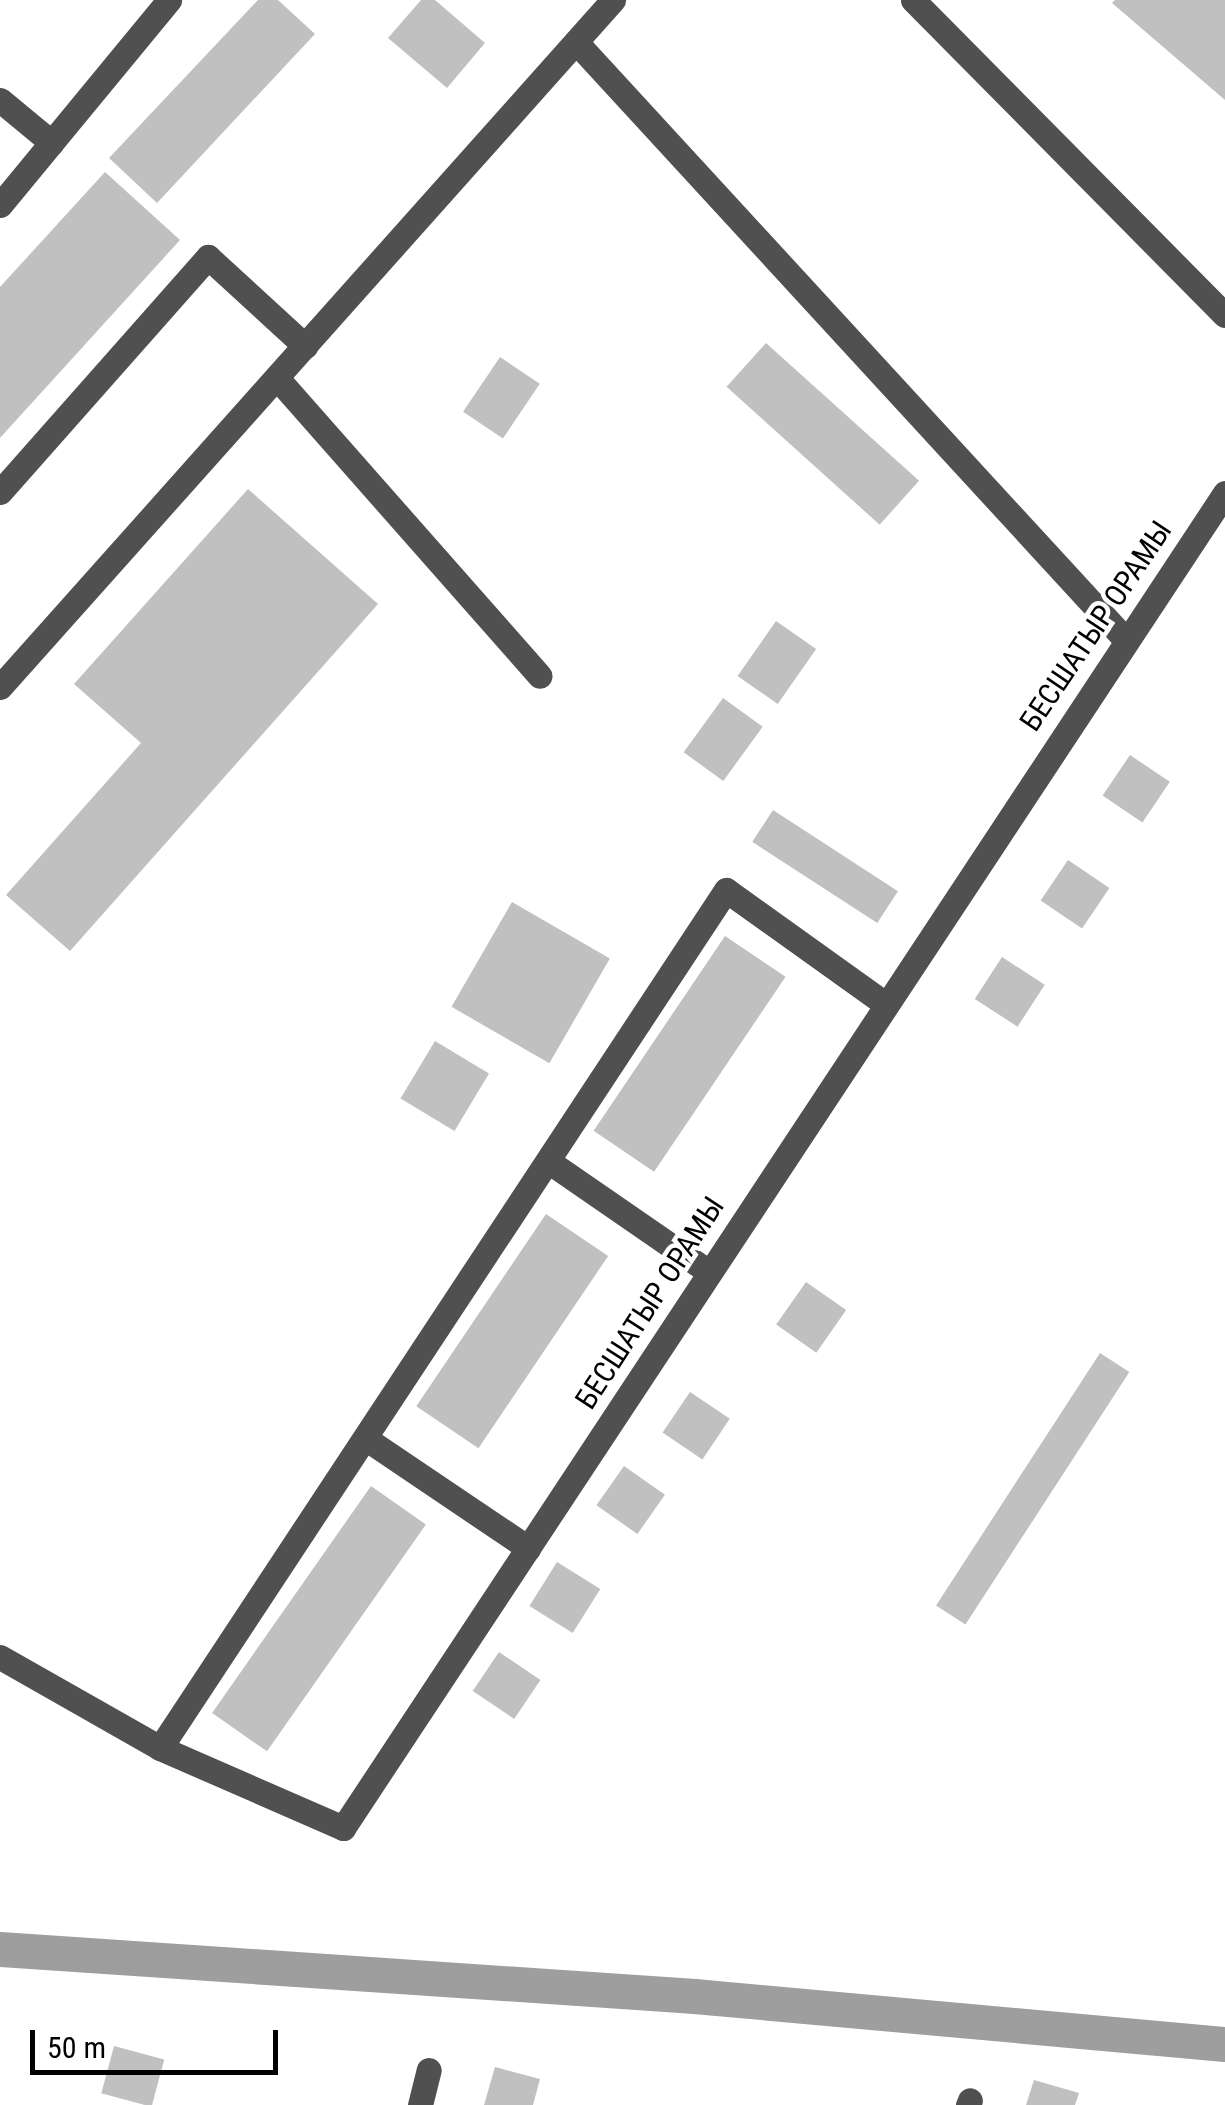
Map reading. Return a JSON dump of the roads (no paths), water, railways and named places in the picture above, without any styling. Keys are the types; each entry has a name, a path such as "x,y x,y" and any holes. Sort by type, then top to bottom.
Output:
{"street":[{"path":"0,205 168,0"},
{"path":"0,688 614,0"},
{"path":"913,0 1225,315"},
{"path":"576,42 1125,639"},
{"path":"0,100 52,142"},
{"path":"0,492 208,257 305,346"},
{"path":"276,378 540,676"},
{"name":"БЕСШАТЫР ОРАМЫ","path":"0,1657 160,1748 343,1828 884,1002 1225,494"},
{"path":"160,1748 726,890 884,1002"},
{"path":"548,1160 709,1272"},
{"path":"364,1438 528,1548"},
{"path":"420,2105 428,2070"}],"waterway":[{"path":"0,1949 694,1996 1225,2044"}]}
